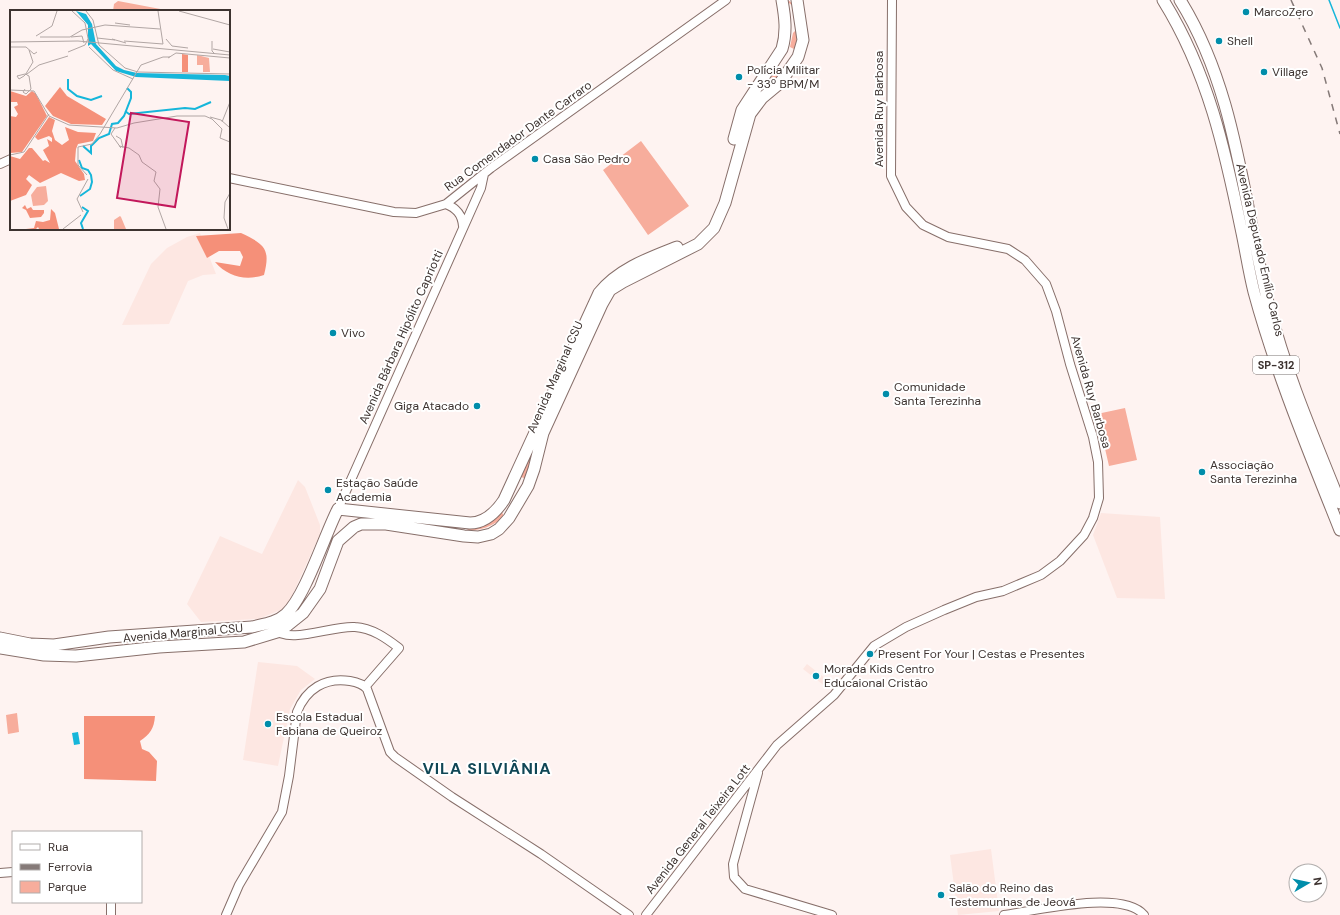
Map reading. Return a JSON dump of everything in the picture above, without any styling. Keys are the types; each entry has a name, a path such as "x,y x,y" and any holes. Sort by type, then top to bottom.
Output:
{"main road":[{"path":"608,288 636,265 689,241 708,226 714,214 723,187 742,110 775,62 786,38 782,0"},
{"path":"608,288 698,244 714,228 725,203 750,114 754,106 780,83 798,57 803,40 797,0"},
{"name":"Avenida Deputado Emílio Carlos","path":"1163,0 1183,32 1208,92 1232,189 1254,290 1271,350 1340,530"},
{"name":"Avenida Deputado Emílio Carlos","path":"1180,0 1208,57 1225,107 1237,154 1261,273 1276,332 1340,503"},
{"path":"782,49 798,57"},
{"path":"775,62 789,71"},
{"name":"Avenida Marginal CSU","path":"0,648 44,655 76,656 159,647 244,642 277,632 303,613 313,600 325,578 338,541 360,524 386,524 444,534 478,537 491,534 499,529 509,518 523,493 534,469 543,433 608,288"},
{"name":"Avenida Marginal CSU","path":"0,638 30,644 54,645 109,637 252,627 269,623 287,614 292,607 303,587 338,509 350,509 477,523 496,511 504,500 594,301 608,288"},
{"path":"504,500 517,482 524,486 523,493"},
{"path":"330,525 338,530 349,531 353,517 350,509"}],"street":[{"name":"Rua Comendador Dante Carraro","path":"230,178 394,212 416,213 446,204 484,174 726,0"},
{"name":"Avenida Ruy Barbosa","path":"768,757 795,728 834,695 865,654 882,640 968,600 1003,591 1041,575 1060,561 1084,535 1093,518 1099,498 1098,462 1093,437 1072,371 1056,311 1046,284 1024,260 1008,249 948,237 923,224 906,207 895,187 891,176 892,0"},
{"path":"0,164 10,159"},
{"name":"Avenida Bárbara Hipólito Capriotti","path":"338,509 481,188 484,174"},
{"path":"446,204 456,210 462,220 463,226"},
{"path":"269,623 277,632 288,636 295,636 331,628 356,627 374,632 388,639 399,648 365,687"},
{"path":"226,915 239,885 282,812 287,788 297,712 301,703 310,692 326,682 344,680 365,687 370,695 390,752 395,757 452,797 541,854 629,915"},
{"name":"Avenida General Teixeira Lott","path":"646,915 768,757"},
{"path":"758,771 733,864 734,877 745,889 832,915"},
{"path":"0,874 12,872"},
{"path":"1004,915 1079,904 1109,902 1131,906 1144,915"},
{"path":"111,903 111,915"}],"shaded area":[{"path":"200,233 216,274 203,275 188,281 169,324 122,325 151,264 167,248 187,237"},
{"path":"241,233 255,240 264,248 267,259 264,275 251,278 231,274 215,262 240,266 243,257 240,251 219,251 207,258 196,236"},
{"path":"298,480 305,487 320,525 320,534 291,598 283,609 258,619 201,622 187,604 220,536 262,554"},
{"path":"1101,513 1160,517 1165,599 1117,598 1093,535"},
{"name":"Escola Estadual Fabiana de Queiroz","path":"258,662 297,666 315,679 301,690 290,709 278,766 243,760"},
{"name":"Morada Kids Centro Educaional Cristão","path":"807,664 830,682 826,687 803,669"},
{"path":"84,716 155,716 151,731 140,741 142,749 149,752 157,761 156,781 84,779"},
{"path":"991,849 999,911 958,915 950,855"}],"green space":[{"path":"788,0 796,6 798,39 796,50 790,47 793,33 797,29 793,6"},
{"path":"118,1 166,10 113,10 114,4"},
{"path":"777,70 782,74 763,92 761,90"},
{"path":"641,141 689,206 648,235 603,170"},
{"path":"1125,408 1137,460 1109,466 1097,414"},
{"path":"543,429 527,479 521,477"},
{"path":"502,512 504,517 490,526 482,529 466,531 470,527 485,524"},
{"path":"17,713 19,732 8,734 6,715"}],"water":[{"path":"78,732 80,744 74,745 72,733"}],"waterway":[{"path":"1329,0 1340,28"}],"railway":[{"path":"1291,0 1322,68 1340,134"}],"place":[{"name":"MarcoZero","path":"1246,12"},
{"name":"Shell","path":"1219,41"},
{"name":"Village","path":"1264,72"},
{"name":"Polícia Militar - 33º BPM/M","path":"739,77"},
{"name":"Casa São Pedro","path":"535,159"},
{"name":"Vivo","path":"333,333"},
{"name":"Comunidade Santa Terezinha","path":"886,394"},
{"name":"Giga Atacado","path":"477,406"},
{"name":"Associação Santa Terezinha","path":"1202,472"},
{"name":"Estação Saúde Academia","path":"328,490"},
{"name":"Present For Your | Cestas e Presentes","path":"870,654"},
{"name":"Morada Kids Centro Educaional Cristão","path":"816,676"},
{"name":"Escola Estadual Fabiana de Queiroz","path":"268,724"},
{"name":"Salão do Reino das Testemunhas de Jeová","path":"941,895"}],"district":[{"name":"VILA SILVIÂNIA","path":"487,768"}]}
